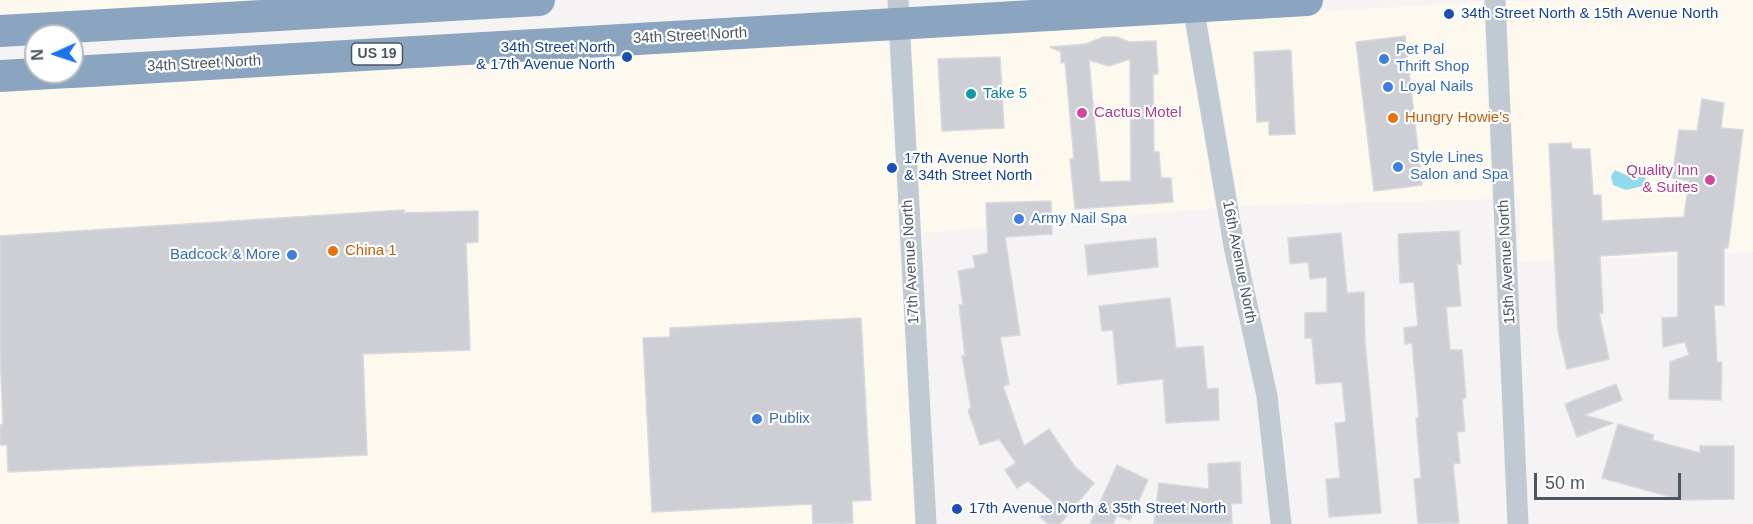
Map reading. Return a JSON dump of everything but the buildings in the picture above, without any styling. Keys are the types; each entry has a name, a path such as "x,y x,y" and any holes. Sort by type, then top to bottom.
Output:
{"highway":[{"path":"0,31 539,0"},
{"name":"34th Street North","path":"84,71 898,12 1307,0"},
{"path":"162,67 170,21"},
{"name":"34th Street North","path":"0,76 24,75"}],"street":[{"name":"15th Avenue North","path":"1495,0 1518,524"},
{"name":"16th Avenue North","path":"1193,3 1234,246 1267,396 1281,524"},
{"name":"17th Avenue North","path":"898,12 926,524"}],"shaded area":[{"path":"0,0 336,0 0,17"},
{"path":"1753,0 1753,252 1519,262 1520,199 1515,199 1506,1"},
{"path":"1483,2 1492,199 1239,206 1207,18"},
{"path":"1184,19 1216,208 923,233 923,269 911,34"},
{"path":"888,35 915,524 0,524 0,86 84,84 84,81"}],"water":[{"path":"1635,169 1645,172 1646,182 1643,186 1626,190 1613,185 1611,176 1615,170 1628,176"}],"place":[{"name":"34th Street North & 15th Avenue North","path":"1449,14"},
{"name":"34th Street North & 17th Avenue North","path":"627,57"},
{"name":"Pet Pal Thrift Shop","path":"1384,59"},
{"name":"Loyal Nails","path":"1388,87"},
{"name":"Take 5","path":"971,94"},
{"name":"Cactus Motel","path":"1082,113"},
{"name":"Hungry Howie's","path":"1393,118"},
{"name":"Style Lines Salon and Spa","path":"1398,167"},
{"name":"17th Avenue North & 34th Street North","path":"892,168"},
{"name":"Quality Inn & Suites","path":"1710,180"},
{"name":"Army Nail Spa","path":"1019,219"},
{"name":"China 1","path":"333,251"},
{"name":"Badcock & More","path":"292,255"},
{"name":"Publix","path":"757,419"},
{"name":"17th Avenue North & 35th Street North","path":"957,509"}]}
